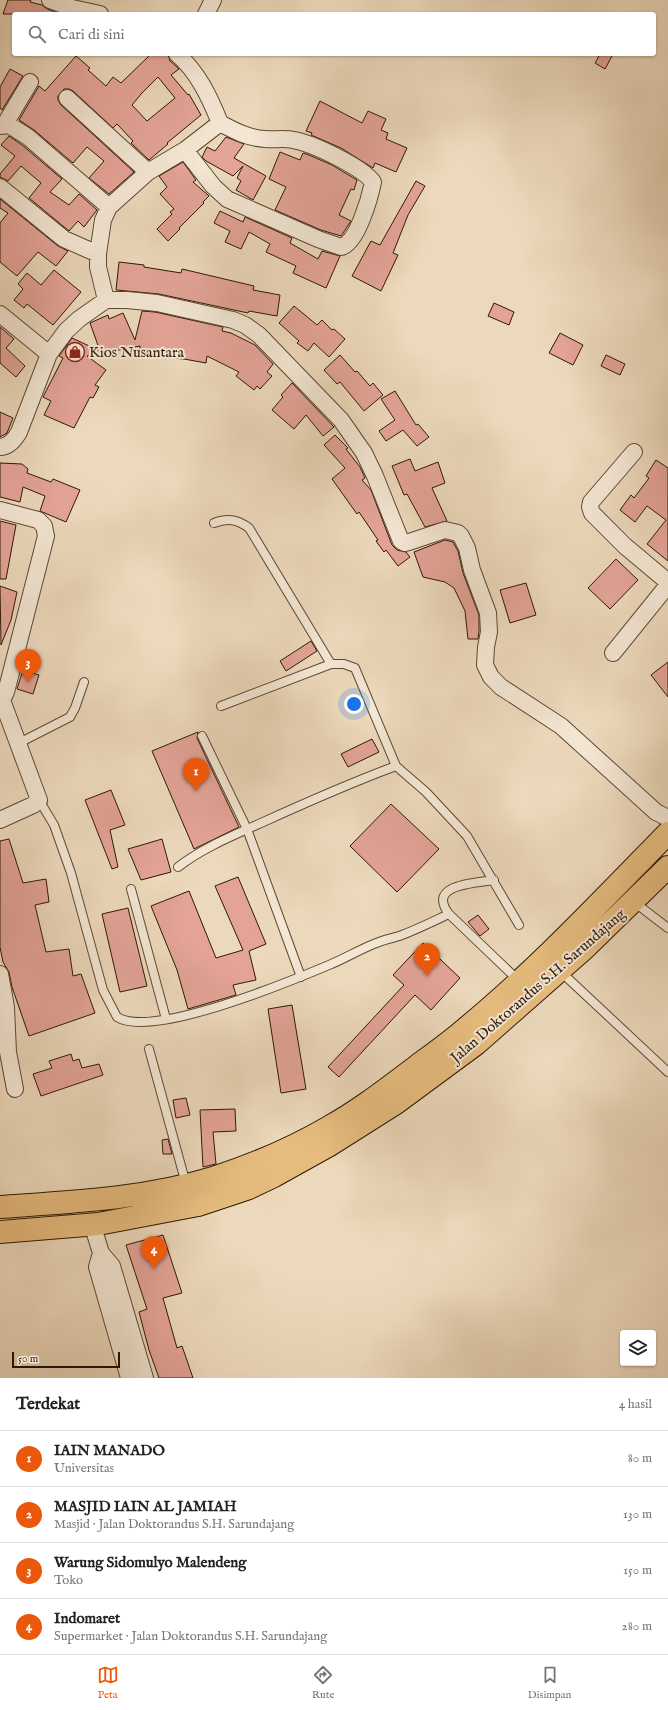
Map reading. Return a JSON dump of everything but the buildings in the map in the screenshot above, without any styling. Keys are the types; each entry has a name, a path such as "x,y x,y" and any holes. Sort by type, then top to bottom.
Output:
{"highway":[{"name":"Jalan Doktorandus S.H. Sarundajang","path":"0,1207 98,1199 152,1192 212,1178 266,1159 330,1127 393,1084 464,1030 573,930 668,832"},
{"name":"Jalan Doktorandus S.H. Sarundajang","path":"0,1232 92,1224 198,1206 249,1188 274,1176 328,1146 396,1103 476,1044 630,905 668,867"}],"street":[{"path":"50,0 72,8 91,12"},
{"path":"207,12 213,0"},
{"path":"182,56 201,82 220,123 245,136 254,138 292,139 312,146 358,168 373,182 356,232 348,244 341,247 335,246 227,199 213,186 185,150"},
{"path":"2,125 30,82"},
{"path":"67,98 148,172"},
{"path":"106,300 98,267 98,254 103,220 109,207 148,172 185,150 220,123"},
{"path":"2,125 9,125 28,137 109,207"},
{"path":"0,187 64,238 98,254"},
{"path":"0,447 6,446 12,442 19,432 49,354 66,331 79,318 106,300 127,300 158,303 245,324 259,335 341,420 356,440 375,476 401,541 409,542 445,530 458,532 461,536 467,548 472,570 488,613 489,632 485,665 490,677 501,687 560,726 656,812 668,818"},
{"path":"0,314 49,354"},
{"path":"613,653 668,584 625,546 592,513 590,506 591,502 634,452"},
{"path":"0,510 38,520 44,526 46,536 3,705 39,800 0,820"},
{"path":"0,974 6,1007 8,1052 15,1089"},
{"path":"92,1224 101,1253 112,1266 144,1378"},
{"path":"101,1253 97,1267 129,1378"}],"lane":[{"path":"214,523 223,519 229,519 241,522 249,528 331,664"},
{"path":"221,706 331,664 344,664 355,668 396,766 426,792 467,836 519,925"},
{"path":"16,740 62,723 70,717 75,708 84,682"},
{"path":"202,736 247,829 301,977"},
{"path":"178,867 194,854 247,829 335,790 396,766"},
{"path":"39,800 54,825 72,873 103,990 117,1017 126,1021 144,1022 176,1018 225,1005 301,977 379,942 423,927 449,914"},
{"path":"494,880 455,886 443,897 443,905 449,914 519,981"},
{"path":"131,889 166,1019"},
{"path":"630,905 668,928"},
{"path":"559,970 668,1072"},
{"path":"149,1049 186,1184"}],"place":[{"name":"Kios Nusantara","path":"75,352"},
{"name":"Warung Sidomulyo Malendeng","path":"28,682"},
{"name":"IAIN MANADO","path":"196,791"},
{"name":"MASJID IAIN AL JAMIAH","path":"427,976"},
{"name":"Indomaret","path":"154,1269"}]}
